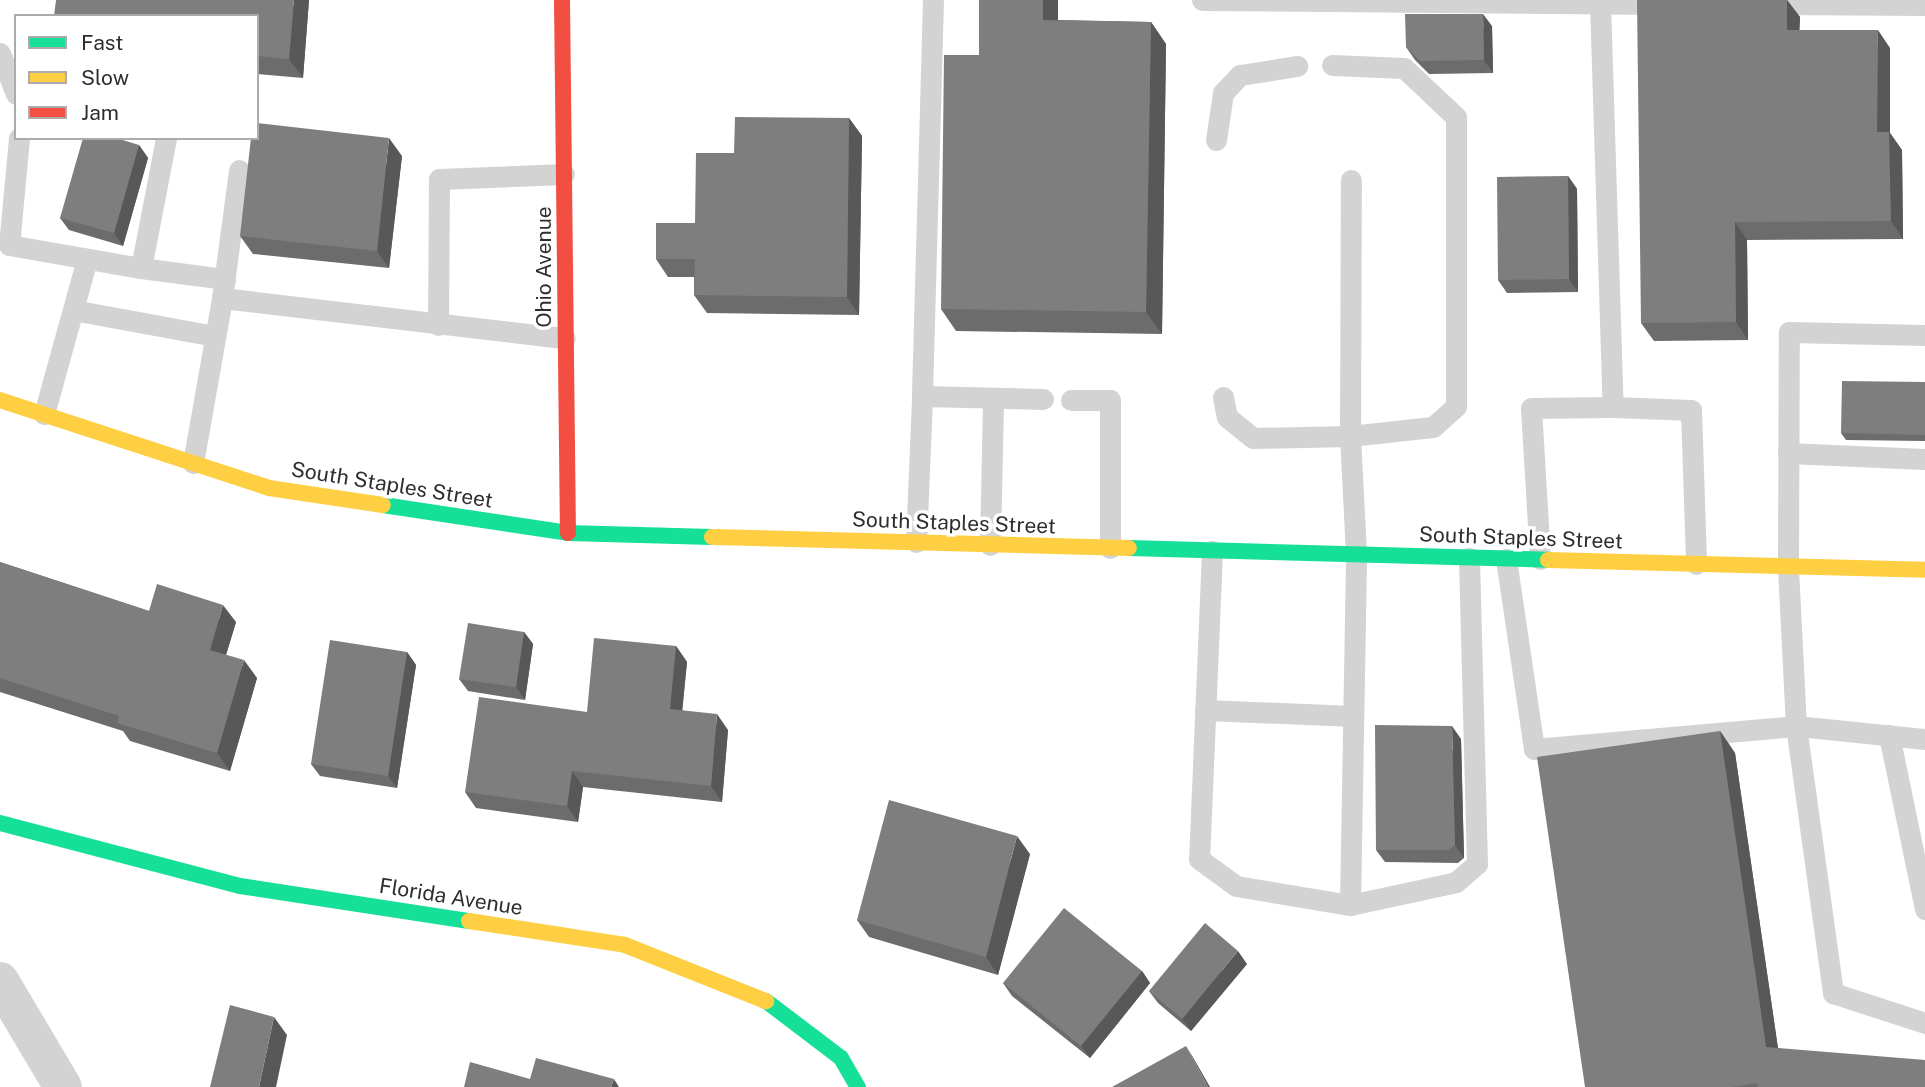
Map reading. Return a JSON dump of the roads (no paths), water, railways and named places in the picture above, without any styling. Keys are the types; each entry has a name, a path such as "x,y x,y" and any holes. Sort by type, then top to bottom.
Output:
{"main road":[{"name":"Ohio Avenue","path":"562,0 568,533"},
{"name":"South Staples Street","path":"0,400 269,488 568,533 1925,570"},
{"name":"Florida Avenue","path":"0,823 240,886 625,945 760,996 841,1058 858,1087"}],"street":[{"path":"0,981 62,1087"}],"lane":[{"path":"916,542 933,0"},
{"path":"1202,0 1681,4"},
{"path":"1600,3 1613,407"},
{"path":"1735,4 1925,5"},
{"path":"0,52 14,89"},
{"path":"1223,397 1227,417 1253,438 1350,436 1433,427 1456,406 1456,117 1404,68 1332,65"},
{"path":"1216,140 1223,93 1240,75 1297,66"},
{"path":"18,140 7,186 9,245 141,268 223,288 438,324 565,338"},
{"path":"141,268 166,140"},
{"path":"193,463 223,288 239,170"},
{"path":"438,324 439,179 564,174"},
{"path":"1350,905 1356,554 1350,436 1351,180"},
{"path":"44,414 87,259"},
{"path":"73,310 215,336"},
{"path":"1925,335 1789,332 1788,453 1788,567 1796,726 1833,993 1925,1023"},
{"path":"922,396 1043,399"},
{"path":"990,545 993,398"},
{"path":"1070,400 1110,400 1110,548"},
{"path":"1540,559 1531,408 1613,407 1691,410 1696,564"},
{"path":"1788,453 1925,459"},
{"path":"1212,551 1199,859 1236,886 1350,905 1456,882 1476,864 1469,558"},
{"path":"1506,559 1534,749 1796,726 1925,738"},
{"path":"1205,710 1353,716"},
{"path":"1889,735 1924,896"}]}
